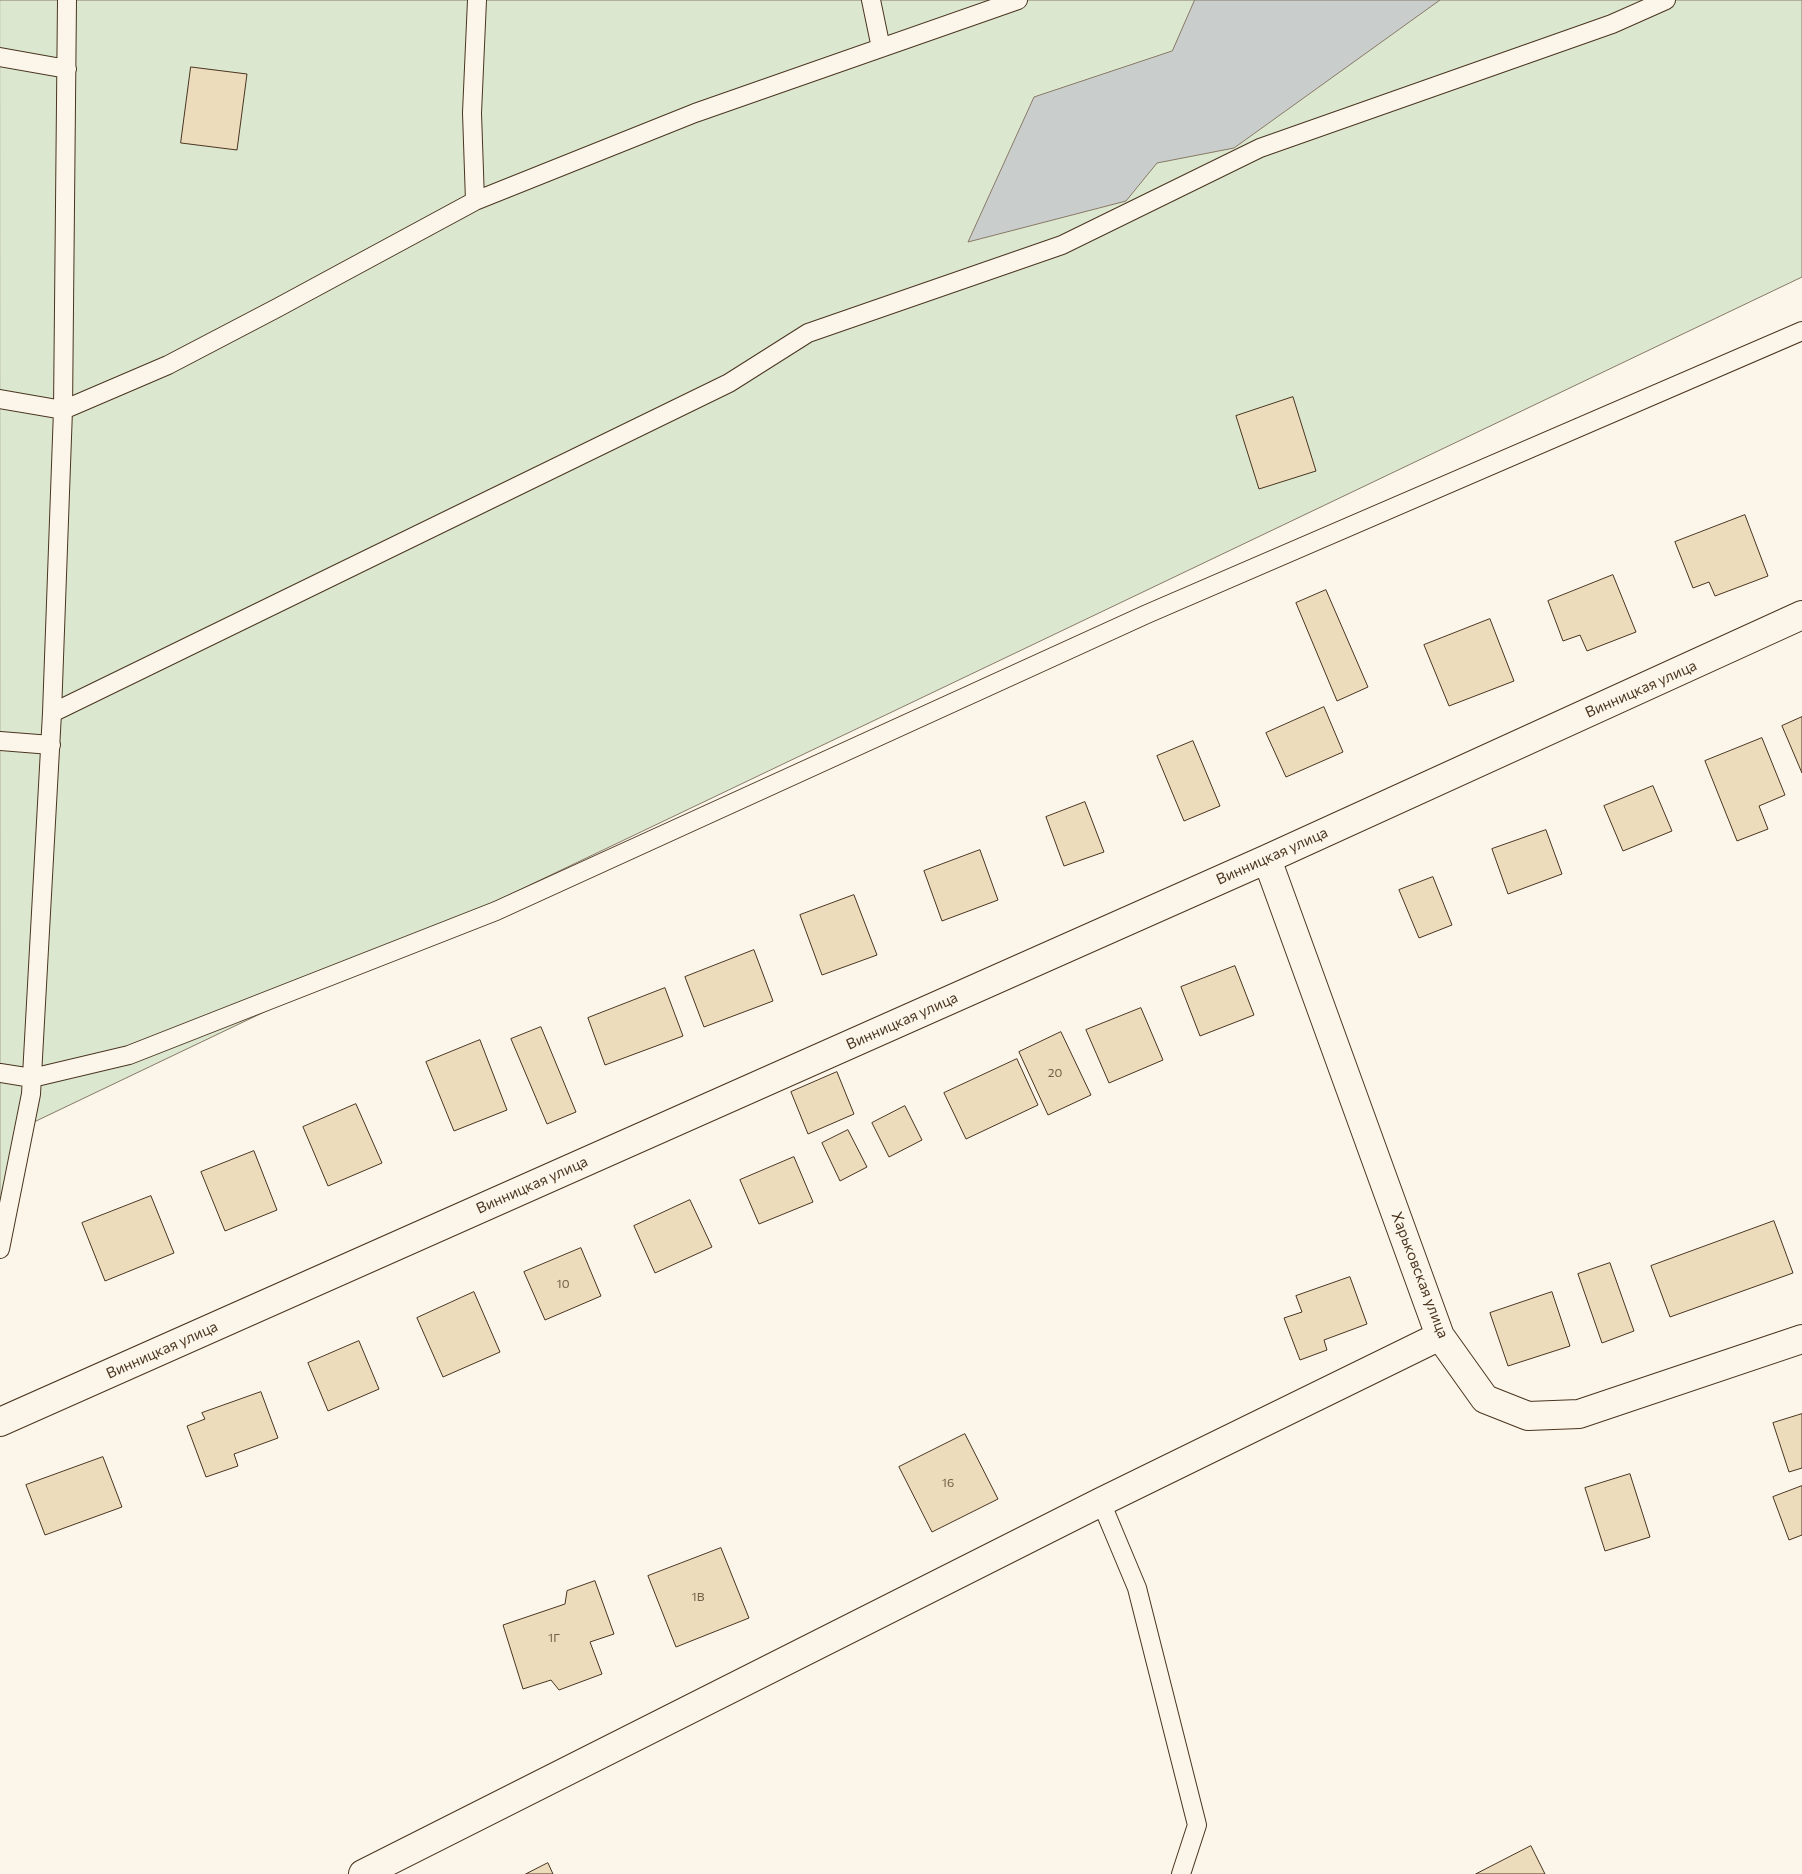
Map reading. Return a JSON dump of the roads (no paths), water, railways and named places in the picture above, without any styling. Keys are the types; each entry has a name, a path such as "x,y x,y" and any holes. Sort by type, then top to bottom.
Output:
{"street":[{"name":"Винницкая улица","path":"0,1422 1267,859 1802,615"},
{"name":"Харьковская улица","path":"1267,859 1440,1336 1485,1399 1528,1416 1579,1414 1802,1339"},
{"path":"363,1874 1101,1502 1440,1336"}],"lane":[{"path":"0,1250 31,1094 52,713 63,410 68,0"},
{"path":"475,201 472,113 477,0"},
{"path":"871,0 881,48"},
{"path":"0,399 63,410 168,365 475,201 695,113 1018,0"},
{"path":"52,713 729,384 808,333 1062,245 1260,148 1603,27 1666,0"},
{"path":"0,57 67,69"},
{"path":"0,1073 32,1078 129,1055 496,911 1147,614 1802,331"},
{"path":"0,741 50,745"},
{"path":"1101,1502 1137,1588 1196,1825 1181,1874"}]}
